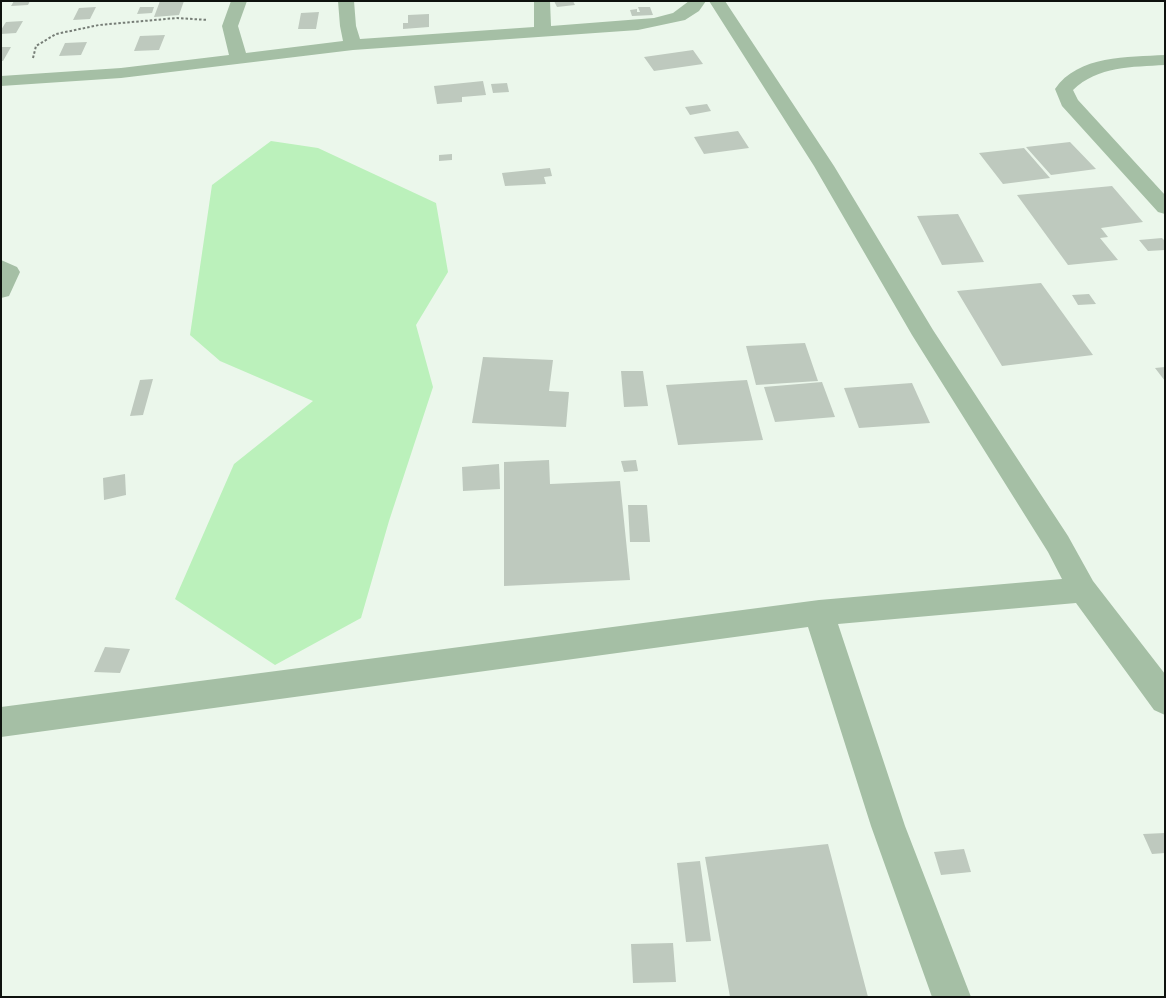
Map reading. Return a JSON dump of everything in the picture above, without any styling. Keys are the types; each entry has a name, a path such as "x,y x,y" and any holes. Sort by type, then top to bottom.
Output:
{"street":[{"path":"238,59 234,36 230,26 239,1"},
{"path":"346,1 352,45"},
{"path":"542,1 543,31"},
{"path":"1,81 121,73 352,45 660,22 684,14 698,1"},
{"path":"717,1 824,166 924,335 1058,544 1084,590 1165,700"},
{"path":"1165,60 1094,68 1074,78 1064,89 1069,102 1165,208"},
{"path":"1,267 9,272 1,291"},
{"path":"1,722 819,613 1084,590"},
{"path":"819,613 888,826 952,997"}],"path":[{"path":"29,78 36,46 56,34 99,25 177,18 207,19 230,26"}],"green space":[{"path":"271,141 318,148 436,203 448,272 416,325 433,387 389,521 361,618 275,665 175,599 234,464 313,401 220,361 190,335 212,185"}],"building":[{"path":"14,1 30,1 28,5 11,6"},
{"path":"160,1 184,1 179,15 154,17"},
{"path":"554,1 573,1 575,5 557,7"},
{"path":"96,7 90,19 73,20 79,8"},
{"path":"140,7 154,7 152,13 137,14"},
{"path":"638,7 650,7 653,15 632,16 630,10 637,9 637,12 640,12"},
{"path":"319,12 316,29 298,29 301,13"},
{"path":"429,14 429,27 403,29 403,23 408,23 408,15"},
{"path":"23,21 16,33 1,34 1,30 6,22"},
{"path":"165,35 159,50 134,51 140,36"},
{"path":"87,42 81,55 59,56 65,43"},
{"path":"1,47 11,47 3,61 1,61"},
{"path":"693,50 703,64 654,71 644,57"},
{"path":"483,81 486,95 462,97 462,102 437,104 434,86"},
{"path":"507,83 509,92 493,93 491,84"},
{"path":"707,104 711,111 690,115 685,107"},
{"path":"738,131 749,148 704,154 694,137"},
{"path":"1070,142 1096,169 1051,175 1026,147"},
{"path":"1024,148 1050,178 1003,184 979,153"},
{"path":"452,154 452,160 439,161 439,155"},
{"path":"550,168 552,176 544,177 546,184 505,186 502,173"},
{"path":"1112,186 1143,222 1101,228 1108,237 1100,238 1118,260 1068,265 1017,195"},
{"path":"958,214 984,262 942,265 917,216"},
{"path":"1162,238 1165,241 1165,250 1148,251 1139,240"},
{"path":"1041,283 1093,355 1002,366 957,291"},
{"path":"1089,294 1096,304 1078,305 1072,295"},
{"path":"805,343 818,381 756,385 746,346"},
{"path":"483,357 553,360 549,391 569,392 566,427 472,423"},
{"path":"1165,367 1165,381 1155,368"},
{"path":"621,371 643,371 648,406 624,407"},
{"path":"153,379 143,415 130,416 140,380"},
{"path":"747,380 763,440 678,445 666,385"},
{"path":"822,382 835,417 775,422 764,387"},
{"path":"912,383 930,423 859,428 844,388"},
{"path":"549,460 550,484 620,481 630,580 504,586 504,462"},
{"path":"636,460 638,471 624,472 621,461"},
{"path":"499,464 500,489 463,491 462,467"},
{"path":"125,474 126,495 104,500 103,478"},
{"path":"628,505 647,505 650,542 630,542"},
{"path":"105,647 130,649 120,673 94,672"},
{"path":"1165,833 1165,853 1152,854 1143,834"},
{"path":"828,844 868,997 730,997 705,857"},
{"path":"964,849 971,872 941,875 934,852"},
{"path":"700,861 711,941 686,942 677,863"},
{"path":"673,943 676,982 633,983 631,944"}]}
